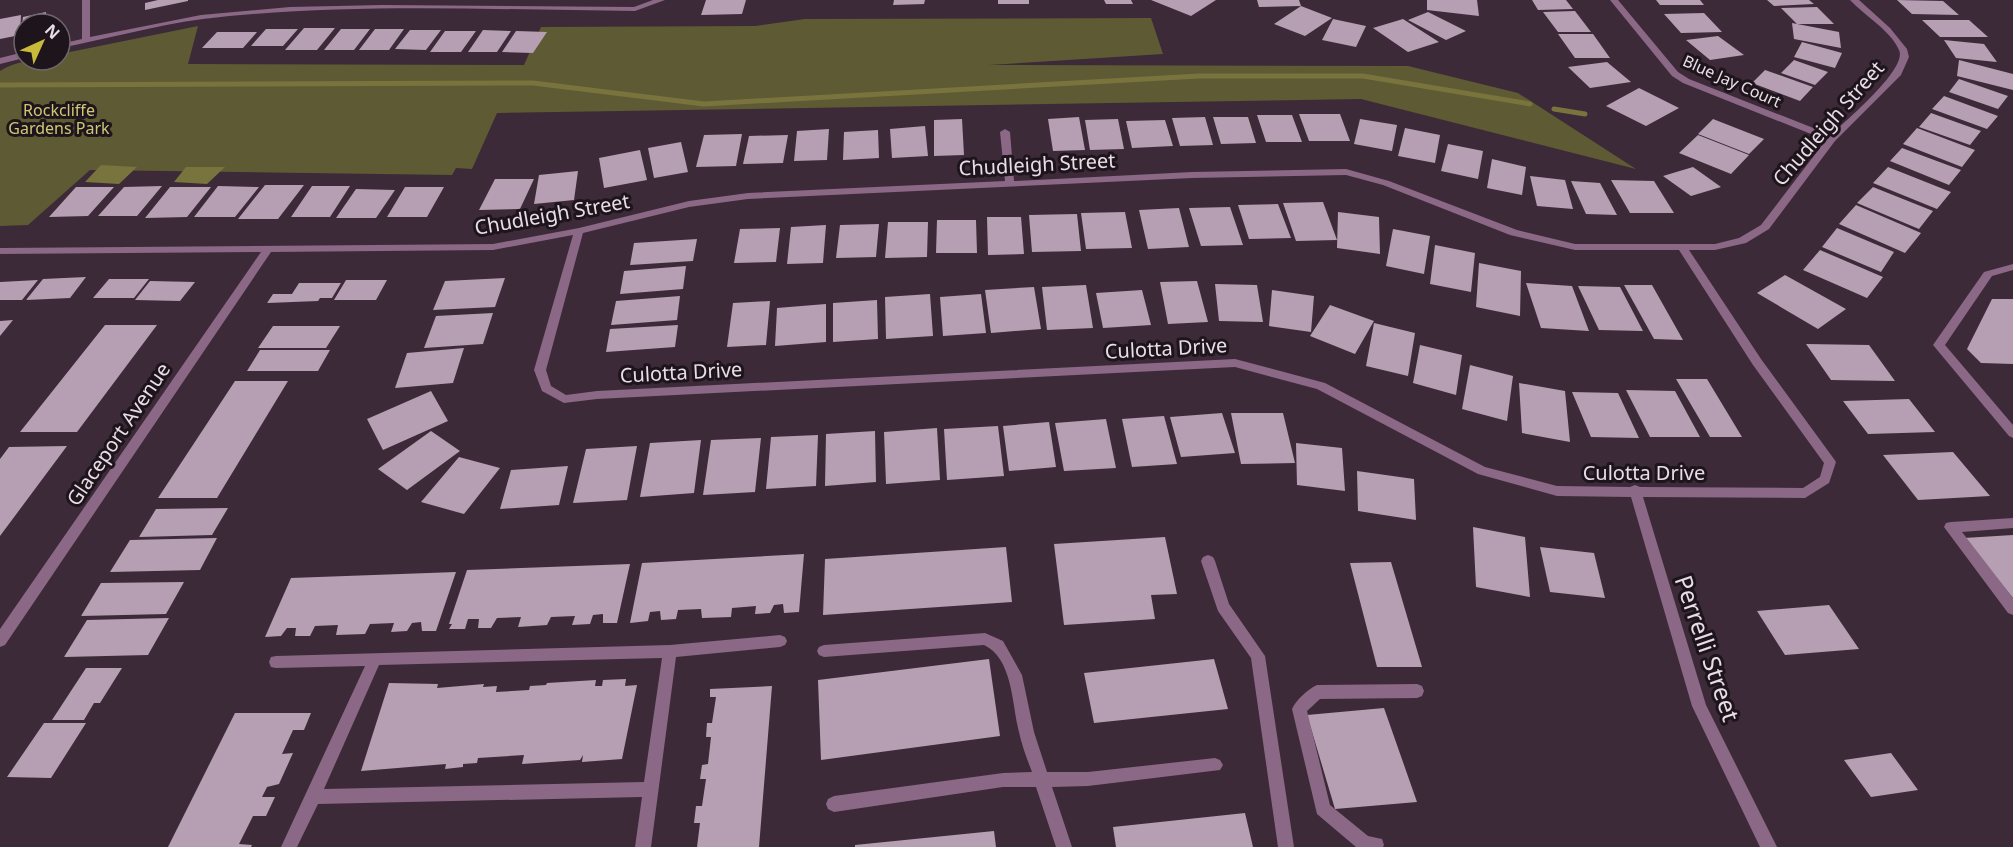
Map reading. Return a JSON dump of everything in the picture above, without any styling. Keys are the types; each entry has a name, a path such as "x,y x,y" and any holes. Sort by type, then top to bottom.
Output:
{"street":[{"path":"86,0 86,40"},
{"path":"457,9 462,0"},
{"path":"72,43 201,16 290,4 457,9 635,9 661,0"},
{"name":"Blue Jay Court","path":"1614,0 1666,66 1680,77 1832,139"},
{"name":"Chudleigh Street","path":"0,251 493,248 579,231 689,204 748,196 1192,175 1346,172 1386,183 1514,233 1575,247 1715,247 1742,241 1765,227 1832,139 1897,75 1905,57 1904,49 1854,0"},
{"path":"1005,132 1010,184"},
{"name":"Culotta Drive","path":"579,231 540,370 546,388 564,399 597,395 1235,363 1321,386 1482,471 1557,491 1804,493 1825,480 1830,462 1757,363 1682,247"},
{"name":"Glaceport Avenue","path":"0,641 268,249"},
{"path":"2013,267 1988,274 1939,345 2013,433"},
{"name":"Perrelli Street","path":"1635,490 1699,706 1769,847"},
{"path":"2013,523 1951,527 2013,609"},
{"path":"1209,561 1223,607 1258,656 1286,847"},
{"path":"824,651 985,639 998,645 1015,675 1026,732 1064,847"},
{"path":"276,662 670,651 780,641"},
{"path":"643,847 670,651"},
{"path":"289,847 375,659"},
{"path":"1376,845 1365,844 1323,809 1299,709 1317,692 1417,691"},
{"path":"834,804 1003,780 1088,779 1215,765"},
{"path":"313,797 651,789"}],"green space":[{"name":"Rockcliffe Gardens Park","path":"1151,18 1163,54 989,65 1408,66 1518,93 1636,169 1361,99 497,113 472,169 456,168 452,175 90,170 28,225 0,226 0,71 12,65 12,72 72,72 72,52 198,26 188,64 524,65 541,27 755,26 805,19"}],"shaded area":[{"path":"101,165 137,167 119,184 85,182"},
{"path":"186,167 225,167 207,184 174,182"}],"building":[{"path":"158,0 188,1 145,10 145,3"},
{"path":"706,0 746,0 742,14 701,15"},
{"path":"894,0 925,0 924,4 893,5"},
{"path":"998,0 1029,0 1029,4 998,4"},
{"path":"1104,0 1131,0 1133,4 1106,4"},
{"path":"1151,0 1216,0 1191,16"},
{"path":"1257,0 1299,0 1301,6 1259,7"},
{"path":"1427,0 1477,0 1479,16 1427,10"},
{"path":"1532,0 1566,0 1573,9 1538,10"},
{"path":"1656,0 1700,0 1704,5 1660,5"},
{"path":"1767,0 1809,0 1814,4 1774,6"},
{"path":"1897,0 1943,1 1959,15 1912,14"},
{"path":"1301,6 1332,18 1305,36 1274,24"},
{"path":"1817,7 1834,24 1797,24 1781,8"},
{"path":"1575,11 1591,32 1558,32 1543,12"},
{"path":"1428,12 1466,31 1446,40 1408,20"},
{"path":"1704,13 1722,32 1681,33 1664,14"},
{"path":"12,17 12,37 0,39 0,19"},
{"path":"1333,19 1366,26 1356,47 1322,40"},
{"path":"1403,19 1439,42 1408,52 1373,28"},
{"path":"1922,20 1969,20 1988,37 1940,37"},
{"path":"1792,23 1839,32 1841,48 1794,39"},
{"path":"304,28 335,28 317,50 285,50"},
{"path":"266,29 298,29 283,46 251,46"},
{"path":"341,29 370,29 354,50 324,50"},
{"path":"375,29 404,29 389,50 359,50"},
{"path":"410,30 441,30 426,50 395,49"},
{"path":"483,30 511,31 497,52 468,52"},
{"path":"445,31 476,31 461,52 430,52"},
{"path":"516,31 547,32 533,53 502,52"},
{"path":"217,32 257,32 243,48 202,48"},
{"path":"1558,34 1593,34 1610,58 1575,58"},
{"path":"1718,36 1744,55 1710,60 1686,40"},
{"path":"1944,40 1984,44 1997,62 1956,58"},
{"path":"1802,42 1842,53 1835,68 1794,57"},
{"path":"1794,60 1828,72 1815,85 1781,73"},
{"path":"1959,60 2013,74 2013,90 1957,76"},
{"path":"1607,62 1631,82 1590,88 1568,67"},
{"path":"1765,70 1813,87 1800,101 1752,83"},
{"path":"1959,79 2008,96 1998,109 1949,92"},
{"path":"1639,88 1679,108 1646,126 1606,106"},
{"path":"1944,96 1998,116 1987,129 1932,109"},
{"path":"1931,113 1981,131 1970,145 1919,127"},
{"path":"1299,114 1340,114 1350,141 1309,141"},
{"path":"1257,115 1292,115 1302,142 1266,142"},
{"path":"1079,117 1085,150 1053,151 1048,119"},
{"path":"1205,117 1213,145 1180,146 1172,118"},
{"path":"1213,117 1248,117 1256,143 1221,144"},
{"path":"962,119 964,155 934,156 934,120"},
{"path":"1118,119 1124,149 1090,150 1085,120"},
{"path":"1360,119 1397,125 1392,151 1354,144"},
{"path":"1713,119 1764,139 1749,154 1698,134"},
{"path":"1165,120 1173,146 1132,148 1126,121"},
{"path":"925,126 928,156 892,158 890,129"},
{"path":"1405,128 1440,135 1435,163 1398,156"},
{"path":"1917,128 1975,150 1962,167 1903,144"},
{"path":"829,129 827,160 794,161 797,131"},
{"path":"878,130 879,158 843,160 844,132"},
{"path":"742,134 736,166 696,167 704,135"},
{"path":"788,135 783,163 743,164 749,136"},
{"path":"1698,135 1749,155 1731,174 1679,153"},
{"path":"681,142 688,172 654,178 648,148"},
{"path":"1448,144 1483,151 1478,179 1441,171"},
{"path":"1902,148 1961,170 1949,185 1890,161"},
{"path":"640,150 647,180 604,188 599,158"},
{"path":"1492,159 1526,167 1522,195 1487,188"},
{"path":"1693,167 1721,187 1691,196 1663,176"},
{"path":"1888,167 1951,192 1937,209 1873,183"},
{"path":"578,171 574,200 534,204 539,175"},
{"path":"1530,176 1565,180 1573,209 1537,206"},
{"path":"495,179 534,179 520,209 479,210"},
{"path":"1611,180 1654,181 1674,213 1630,213"},
{"path":"1571,181 1600,183 1617,215 1586,214"},
{"path":"265,185 304,185 278,219 238,219"},
{"path":"162,186 137,216 98,216 124,187"},
{"path":"218,186 259,187 235,217 194,217"},
{"path":"312,186 350,186 330,217 291,217"},
{"path":"76,187 114,187 88,216 49,217"},
{"path":"170,187 211,187 187,217 145,218"},
{"path":"405,187 444,187 427,217 387,217"},
{"path":"1873,187 1933,211 1919,229 1857,203"},
{"path":"356,189 395,190 376,218 336,218"},
{"path":"1323,202 1337,240 1296,241 1283,203"},
{"path":"1278,204 1291,238 1249,239 1238,205"},
{"path":"1856,205 1921,233 1905,253 1839,224"},
{"path":"1230,207 1243,245 1201,246 1189,208"},
{"path":"1179,208 1189,247 1148,249 1139,210"},
{"path":"1125,212 1132,248 1086,249 1081,213"},
{"path":"1338,212 1379,217 1380,254 1337,248"},
{"path":"1077,214 1081,251 1032,252 1029,215"},
{"path":"987,217 1021,217 1024,254 988,255"},
{"path":"937,220 976,220 977,253 936,253"},
{"path":"888,222 928,222 927,257 885,258"},
{"path":"879,224 876,257 836,258 840,225"},
{"path":"826,225 823,263 787,264 791,227"},
{"path":"780,228 776,262 734,263 740,229"},
{"path":"1837,228 1894,252 1881,272 1822,247"},
{"path":"1393,229 1430,236 1424,274 1386,266"},
{"path":"697,239 693,261 630,265 634,243"},
{"path":"1435,245 1475,253 1471,292 1430,284"},
{"path":"1820,250 1883,277 1867,298 1803,270"},
{"path":"1479,263 1521,271 1520,316 1476,307"},
{"path":"686,266 683,289 620,294 624,271"},
{"path":"1785,275 1846,309 1818,329 1757,293"},
{"path":"86,277 70,298 26,300 43,279"},
{"path":"505,278 495,307 433,310 445,281"},
{"path":"109,279 149,279 134,298 93,298"},
{"path":"38,280 22,300 0,300 0,282"},
{"path":"346,280 387,280 376,300 334,300"},
{"path":"150,281 195,282 180,301 135,300"},
{"path":"1197,281 1208,322 1168,324 1160,282"},
{"path":"299,283 341,283 332,298 320,298 318,301 267,303 273,294 292,294"},
{"path":"1526,283 1572,286 1589,331 1541,328"},
{"path":"1215,284 1257,285 1263,322 1219,321"},
{"path":"1086,285 1093,328 1047,330 1042,287"},
{"path":"1624,285 1652,285 1683,340 1654,339"},
{"path":"1578,286 1620,287 1643,331 1599,330"},
{"path":"1034,287 1041,329 991,333 985,290"},
{"path":"1142,290 1151,325 1103,328 1096,293"},
{"path":"1272,290 1314,296 1311,332 1269,326"},
{"path":"930,294 933,336 886,339 885,297"},
{"path":"981,294 986,333 943,336 940,297"},
{"path":"680,296 677,320 611,325 616,301"},
{"path":"1992,299 2013,299 2013,364 1981,363 1967,349"},
{"path":"877,300 878,339 833,342 833,303"},
{"path":"770,301 766,345 727,347 733,303"},
{"path":"826,304 826,342 775,346 777,308"},
{"path":"1330,305 1374,321 1355,354 1310,336"},
{"path":"493,313 483,344 424,348 436,316"},
{"path":"13,320 0,336 0,321"},
{"path":"1374,323 1415,333 1408,376 1366,366"},
{"path":"105,325 157,325 77,432 20,432"},
{"path":"678,325 675,347 606,352 610,329"},
{"path":"273,326 340,326 326,348 258,348"},
{"path":"1806,344 1869,345 1895,381 1831,380"},
{"path":"1420,345 1462,355 1456,395 1413,383"},
{"path":"464,348 453,383 395,388 407,353"},
{"path":"260,350 330,350 318,371 247,371"},
{"path":"1470,365 1513,376 1507,421 1462,409"},
{"path":"1676,379 1707,379 1742,437 1710,437"},
{"path":"235,381 288,381 217,498 158,498"},
{"path":"1519,383 1565,391 1570,442 1522,433"},
{"path":"1626,390 1675,391 1700,437 1650,437"},
{"path":"431,391 448,421 383,450 367,419"},
{"path":"1572,392 1618,393 1639,438 1591,437"},
{"path":"1909,399 1935,432 1868,434 1843,401"},
{"path":"1222,413 1235,453 1181,457 1170,417"},
{"path":"1231,413 1283,413 1295,463 1241,464"},
{"path":"1164,416 1177,464 1132,467 1122,419"},
{"path":"1106,419 1116,468 1064,471 1055,423"},
{"path":"1049,422 1056,467 1009,471 1003,426"},
{"path":"998,426 1004,476 947,480 944,429"},
{"path":"937,428 940,480 886,484 884,432"},
{"path":"431,431 460,451 407,490 378,469"},
{"path":"875,431 876,482 825,486 826,434"},
{"path":"818,435 816,486 766,489 771,437"},
{"path":"761,438 755,492 703,495 711,440"},
{"path":"701,440 694,493 640,497 650,443"},
{"path":"1296,443 1342,448 1345,491 1297,485"},
{"path":"67,446 0,536 0,459 9,447"},
{"path":"637,446 627,500 573,503 586,449"},
{"path":"1953,452 1990,496 1918,500 1883,455"},
{"path":"459,457 500,468 464,514 421,502"},
{"path":"568,466 559,505 500,509 511,470"},
{"path":"1357,471 1414,479 1416,520 1358,511"},
{"path":"228,508 212,535 139,537 156,509"},
{"path":"1473,527 1525,537 1530,597 1476,587"},
{"path":"2013,535 2013,598 1964,538"},
{"path":"1165,537 1177,594 1151,595 1155,619 1064,625 1054,544"},
{"path":"217,538 200,570 110,572 130,540"},
{"path":"1006,547 1012,602 823,615 825,559"},
{"path":"1540,547 1594,553 1605,598 1550,592"},
{"path":"804,554 799,612 784,613 783,604 774,605 770,613 755,614 756,606 732,608 731,617 702,618 701,609 678,610 676,619 661,620 660,611 650,612 648,621 630,623 642,563"},
{"path":"1391,562 1422,667 1377,667 1350,563"},
{"path":"630,564 617,623 603,623 603,614 593,615 590,624 572,625 575,616 551,617 547,625 518,627 521,617 497,618 491,628 478,628 479,619 468,619 465,629 449,629 467,570"},
{"path":"456,572 436,631 422,631 421,622 412,623 407,631 391,632 394,623 370,624 365,634 336,635 338,625 315,626 310,636 295,636 296,628 287,628 281,636 265,637 291,578"},
{"path":"184,582 166,614 81,616 101,583"},
{"path":"1829,605 1859,649 1785,655 1757,611"},
{"path":"169,618 148,655 64,657 87,620"},
{"path":"989,659 1000,736 821,760 818,680"},
{"path":"1214,659 1228,709 1094,723 1084,673"},
{"path":"86,668 122,668 100,703 94,703 84,720 52,720"},
{"path":"626,679 625,686 637,685 622,759 582,762 583,755 580,760 522,764 524,755 478,758 477,763 445,769 446,764 361,771 389,683 438,684 437,688 484,684 483,687 497,686 496,692 529,690 530,686 547,683 596,680 595,686 602,686 603,680"},
{"path":"772,686 759,847 697,847 700,823 694,823 696,806 702,806 706,779 700,779 702,765 708,764 711,737 706,737 707,723 712,723 716,697 710,697 710,689"},
{"path":"1384,708 1417,802 1335,809 1307,715"},
{"path":"235,713 311,713 304,730 293,730 282,754 293,753 279,784 267,787 262,797 275,797 266,816 253,816 239,844 252,845 251,847 168,847"},
{"path":"44,723 86,723 51,778 7,777"},
{"path":"1891,753 1918,790 1871,797 1844,760"},
{"path":"1245,813 1253,847 1116,847 1113,827"},
{"path":"994,831 996,847 855,847 855,845"}],"waterway":[{"path":"0,85 533,83 704,104 1199,76 1363,76 1530,104"},
{"path":"1554,109 1585,114"}]}
